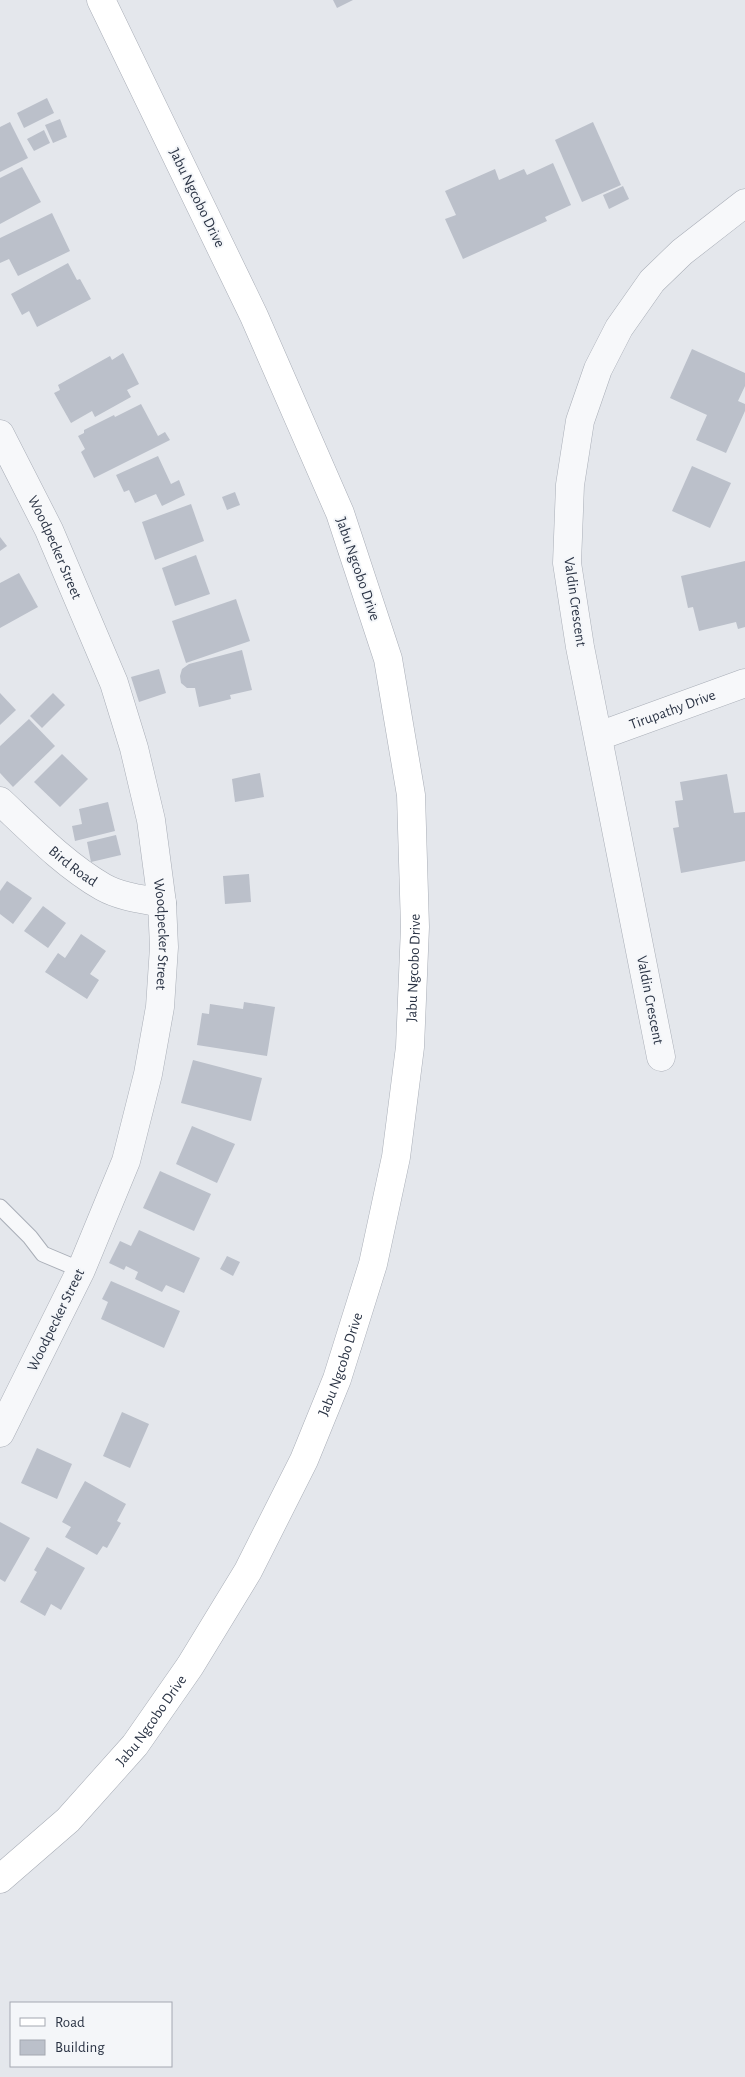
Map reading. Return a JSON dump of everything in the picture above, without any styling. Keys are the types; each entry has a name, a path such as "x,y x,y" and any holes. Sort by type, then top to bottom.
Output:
{"main road":[{"name":"Jabu Ngcobo Drive","path":"0,1879 68,1820 135,1745 190,1666 248,1571 304,1460 337,1379 373,1264 396,1156 410,1047 415,927 411,795 388,659 340,513 254,316 100,0"}],"street":[{"name":"Valdin Crescent","path":"661,1058 580,647 567,563 570,485 580,421 598,369 620,328 652,281 682,252 745,203"},
{"name":"Woodpecker Street","path":"0,434 49,530 114,684 134,748 151,820 162,903 164,947 160,1007 148,1074 126,1161 81,1270 3,1422"},
{"name":"Tirupathy Drive","path":"599,736 745,684"},
{"name":"Bird Road","path":"0,801 38,836 103,886 123,895 162,903"}],"lane":[{"path":"0,1207 30,1237 43,1254 81,1270"}],"building":[{"path":"333,0 353,0 337,8"},
{"path":"47,98 54,113 24,128 17,113"},
{"path":"60,119 67,137 53,143 45,125"},
{"path":"10,122 28,158 0,172 0,127"},
{"path":"593,122 621,185 582,202 555,140"},
{"path":"44,130 50,143 34,151 27,139"},
{"path":"553,163 571,205 545,217 547,221 463,259 445,219 456,215 445,191 495,169 499,180 524,169 527,175"},
{"path":"22,167 41,202 0,224 0,178"},
{"path":"623,186 629,199 609,209 603,195"},
{"path":"52,213 70,251 18,276 9,259 0,263 0,238"},
{"path":"68,263 77,280 80,279 91,299 37,327 29,311 22,315 11,294"},
{"path":"692,349 745,373 745,386 738,401 745,404 745,411 726,453 696,440 707,415 670,398"},
{"path":"123,353 139,384 127,390 131,397 95,417 92,411 71,423 54,393 60,390 58,385 110,356 112,360"},
{"path":"141,404 158,436 165,432 170,440 94,478 81,452 85,449 78,436 84,433 84,430"},
{"path":"158,456 171,484 179,480 185,495 162,506 156,494 135,503 129,490 124,492 116,475"},
{"path":"692,466 731,483 710,528 672,511"},
{"path":"235,492 240,505 227,510 222,497"},
{"path":"191,504 204,541 155,560 142,522"},
{"path":"0,537 7,546 0,551"},
{"path":"196,555 210,594 175,606 162,568"},
{"path":"745,561 745,627 738,629 736,622 699,631 693,607 688,608 681,576"},
{"path":"19,573 38,607 0,628 0,583"},
{"path":"236,599 250,641 186,663 172,621"},
{"path":"242,650 252,690 230,695 231,699 199,707 195,688 187,688 181,683 182,669 189,664"},
{"path":"159,669 166,693 139,702 131,677"},
{"path":"0,693 16,710 0,725"},
{"path":"53,693 65,705 42,728 30,716"},
{"path":"29,719 55,746 13,787 0,773 0,746"},
{"path":"62,754 88,779 60,807 34,782"},
{"path":"260,773 264,797 235,802 232,779"},
{"path":"727,774 734,813 745,812 745,861 681,873 673,828 679,827 675,801 683,800 680,782"},
{"path":"108,802 115,831 75,841 72,826 82,824 79,809"},
{"path":"116,835 121,855 91,862 87,842"},
{"path":"249,874 251,902 225,904 223,876"},
{"path":"7,881 32,898 13,924 0,914 0,891"},
{"path":"43,906 66,923 48,948 24,931"},
{"path":"81,934 106,951 90,974 99,980 87,999 45,972 58,953 65,958"},
{"path":"244,1002 275,1007 267,1056 197,1045 202,1013 209,1014 210,1004 243,1009"},
{"path":"193,1060 262,1078 251,1121 181,1103"},
{"path":"192,1126 235,1144 217,1183 176,1164"},
{"path":"160,1171 211,1194 194,1231 143,1208"},
{"path":"139,1230 200,1258 184,1293 166,1285 162,1292 135,1279 138,1272 126,1266 124,1270 109,1263 120,1241 131,1246"},
{"path":"227,1256 240,1262 233,1276 220,1269"},
{"path":"111,1281 180,1311 164,1348 101,1319 108,1302 102,1299"},
{"path":"122,1412 149,1424 130,1468 103,1456"},
{"path":"37,1448 72,1464 57,1499 21,1483"},
{"path":"85,1481 126,1504 117,1521 121,1523 107,1548 103,1546 97,1555 65,1537 71,1527 62,1522"},
{"path":"0,1522 30,1538 5,1582 0,1579"},
{"path":"47,1547 85,1568 61,1610 51,1604 45,1616 20,1602 37,1572 34,1570"}]}
